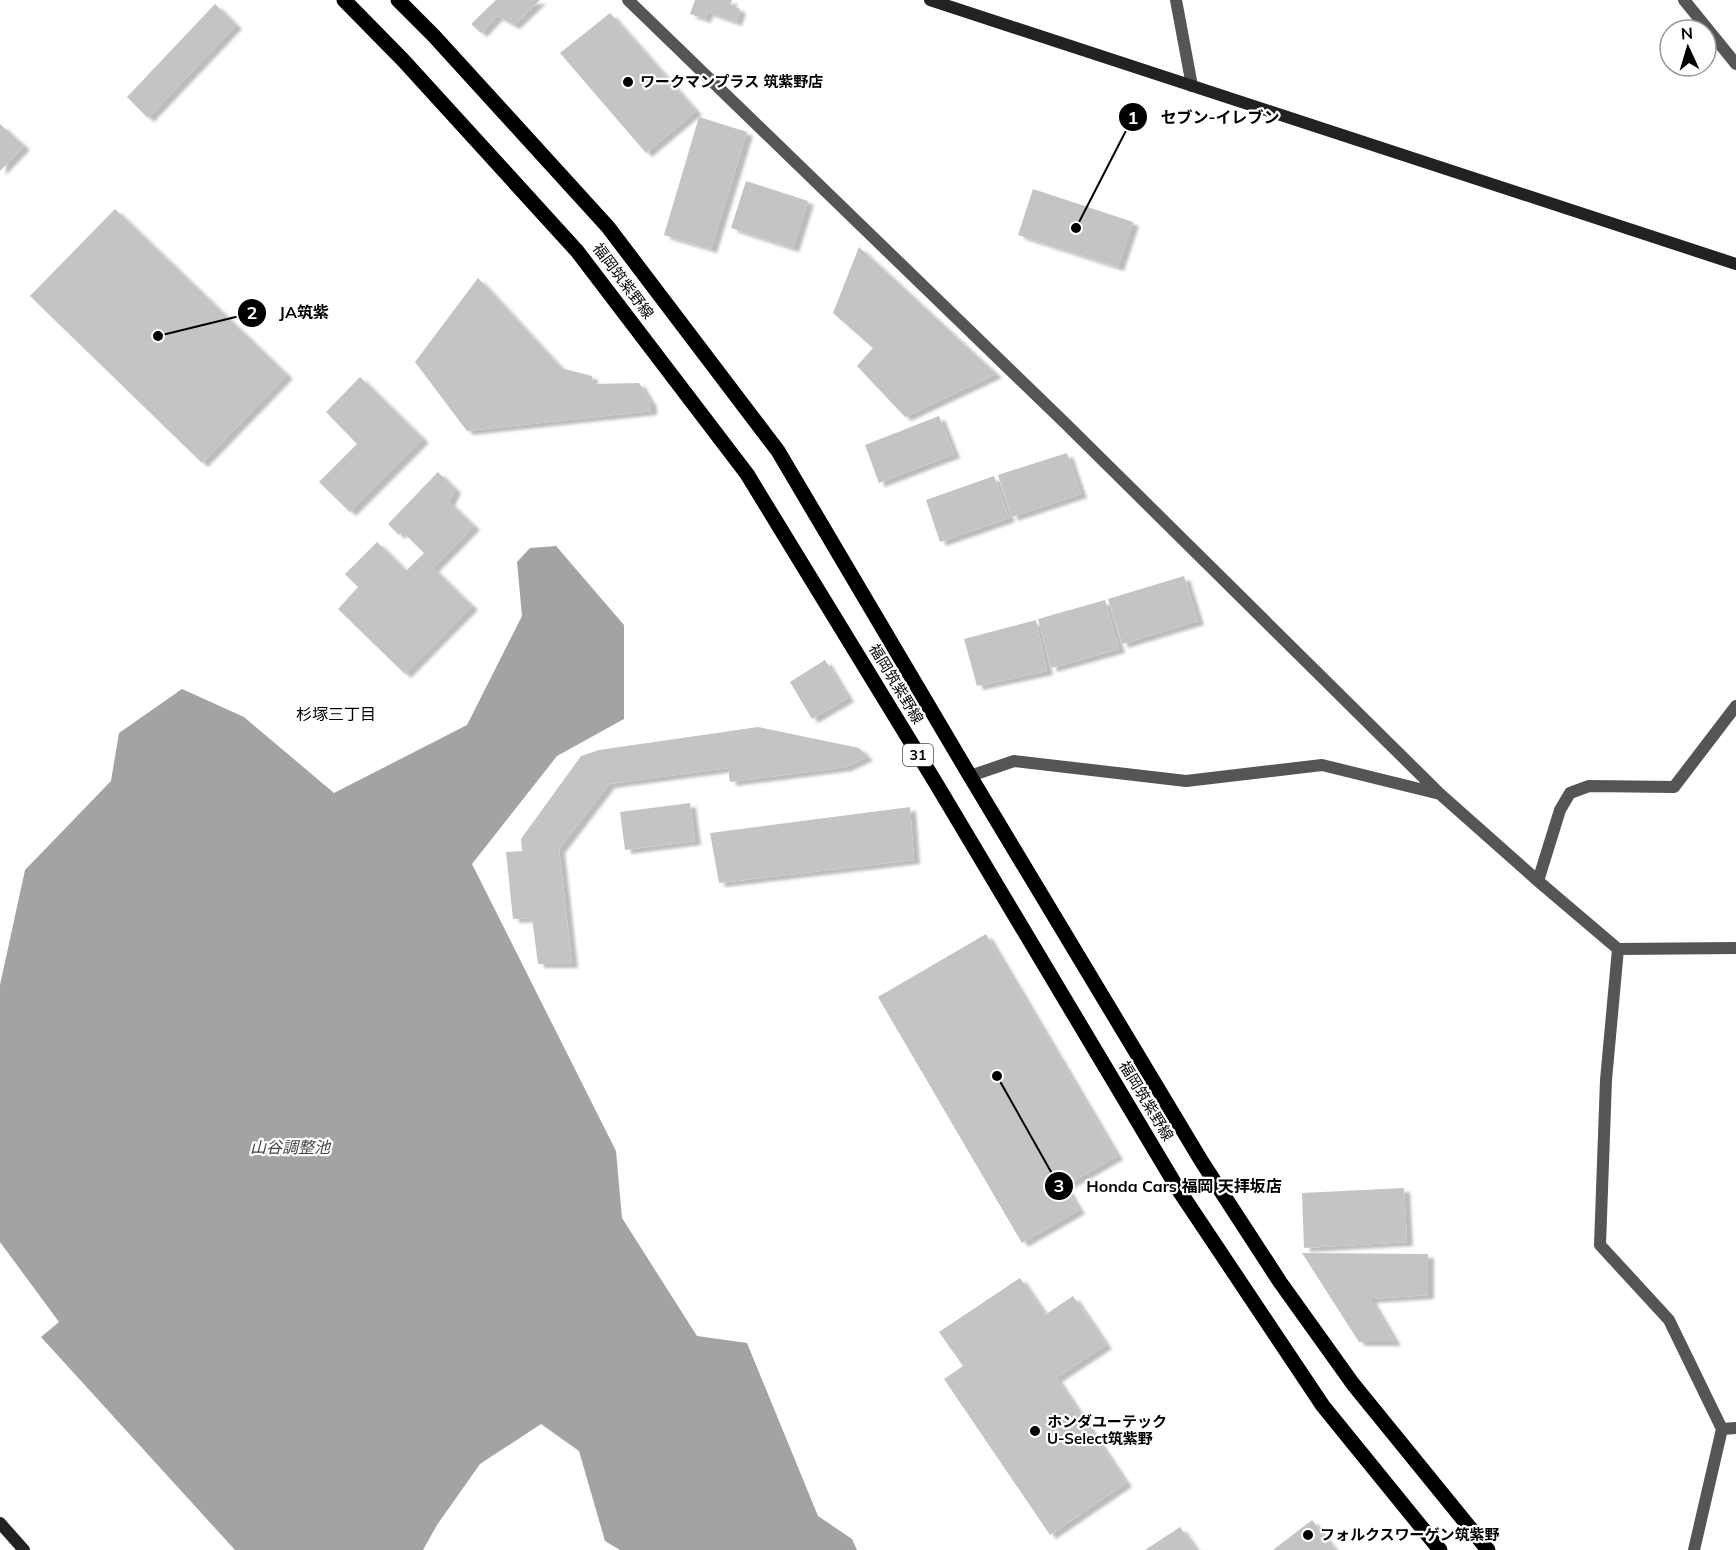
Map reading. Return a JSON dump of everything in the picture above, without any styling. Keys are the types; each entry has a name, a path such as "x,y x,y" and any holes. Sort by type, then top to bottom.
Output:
{"main road":[{"name":"福岡筑紫野線","path":"344,0 403,60 577,251 747,474 937,785 1178,1189 1323,1406 1440,1550"},
{"name":"福岡筑紫野線","path":"398,0 434,36 608,227 778,451 1202,1162 1280,1282 1353,1384 1488,1550"}],"street":[{"path":"628,0 1066,424 1440,794 1538,881 1618,949 1736,948"},
{"path":"930,0 1736,264"},
{"path":"1176,0 1192,86"},
{"path":"1684,0 1736,64"},
{"path":"1538,881 1560,810 1570,793 1589,786 1674,787 1736,706"},
{"path":"970,776 1014,761 1186,780 1322,765 1440,794"},
{"path":"1618,949 1606,1080 1600,1245 1669,1320 1722,1429 1694,1550"},
{"path":"1722,1429 1736,1428"},
{"path":"0,1523 24,1550"}],"water":[{"name":"山谷調整池","path":"556,546 624,625 624,719 557,756 472,864 616,1151 622,1218 697,1336 747,1343 818,1516 852,1539 857,1550 620,1550 605,1541 579,1451 541,1424 480,1464 437,1525 423,1550 235,1550 41,1337 59,1322 0,1242 0,985 25,870 111,781 119,733 182,689 244,717 334,793 467,725 522,616 517,562 530,548"}],"building":[{"path":"496,0 540,0 514,25 497,16 481,33 471,24"},
{"path":"695,0 732,0 730,5 740,9 736,22 707,12 705,19 690,14"},
{"path":"215,4 236,25 148,118 127,97"},
{"name":"ワークマンプラス 筑紫野店","path":"610,13 696,111 646,153 560,53"},
{"path":"699,117 747,132 711,249 664,235"},
{"path":"0,124 24,146 0,171"},
{"path":"746,181 808,201 793,248 731,228"},
{"path":"1033,189 1133,222 1118,267 1018,235"},
{"path":"115,209 287,375 202,463 30,296"},
{"path":"859,247 996,374 905,417 857,366 873,348 833,313"},
{"path":"478,278 561,368 592,376 593,384 639,383 651,403 651,411 467,431 415,362"},
{"path":"360,377 423,439 350,512 319,482 357,444 326,412"},
{"path":"939,416 954,454 879,483 865,445"},
{"path":"1067,453 1081,494 1012,517 998,475"},
{"path":"438,472 455,489 449,502 474,526 433,568 472,606 405,674 338,609 358,587 345,574 377,542 406,571 424,553 402,531 399,535 388,524"},
{"path":"994,476 1009,518 940,542 926,500"},
{"path":"1184,576 1198,621 1122,644 1108,599"},
{"path":"1105,600 1119,649 1051,668 1038,619"},
{"path":"1036,620 1047,671 977,686 964,639"},
{"path":"825,660 848,698 812,719 790,682"},
{"path":"758,727 859,748 867,757 846,767 730,782 728,768 609,784 559,849 572,964 538,964 532,918 513,919 506,852 522,851 521,839 581,756 599,750"},
{"path":"690,803 695,841 625,850 620,812"},
{"path":"910,807 914,860 719,883 710,833"},
{"path":"986,934 1117,1156 1065,1186 1079,1210 1022,1243 878,997"},
{"path":"1404,1188 1407,1242 1304,1248 1302,1193"},
{"path":"1302,1253 1428,1254 1428,1295 1370,1299 1395,1342 1359,1342"},
{"name":"ホンダユーテック U-Select筑紫野","path":"1020,1278 1045,1315 1073,1296 1106,1345 1056,1378 1126,1483 1050,1535 944,1379 963,1366 939,1332"},
{"name":"フォルクスワーゲン筑紫野","path":"1312,1520 1335,1550 1273,1550"},
{"path":"1180,1527 1196,1550 1145,1550"}],"place":[{"name":"ワークマンプラス 筑紫野店","path":"628,82"},
{"name":"セブン-イレブン","path":"1076,228"},
{"name":"JA筑紫","path":"158,336"},
{"name":"Honda Cars 福岡 天拝坂店","path":"997,1076"},
{"name":"ホンダユーテック U-Select筑紫野","path":"1035,1431"},
{"name":"フォルクスワーゲン筑紫野","path":"1308,1535"}],"district":[{"name":"杉塚三丁目","path":"336,714"}]}
